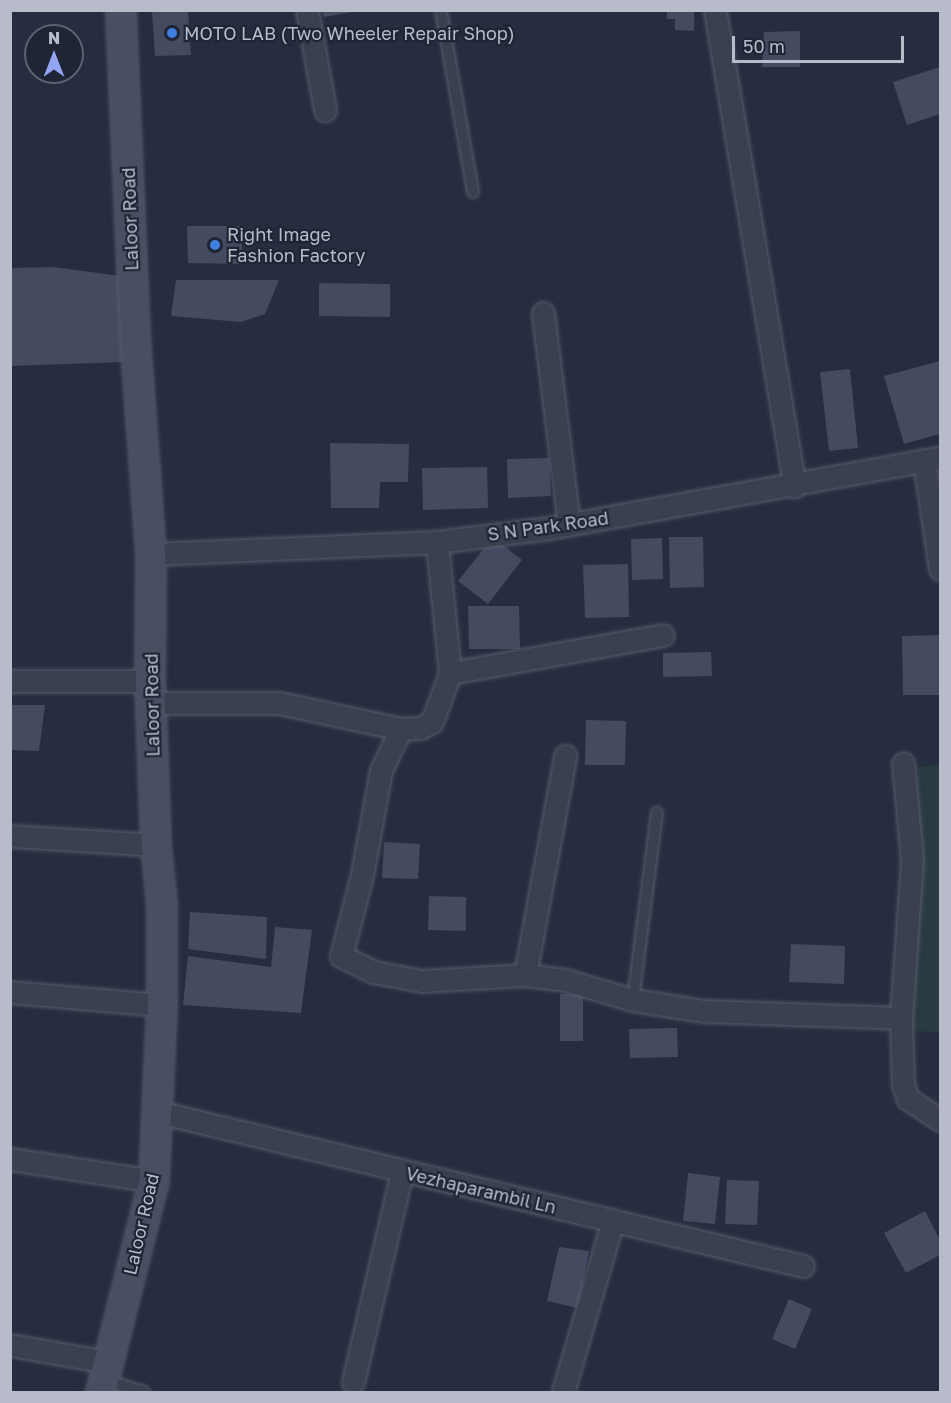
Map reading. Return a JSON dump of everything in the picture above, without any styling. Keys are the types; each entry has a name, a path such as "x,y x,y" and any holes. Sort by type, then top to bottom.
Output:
{"street":[{"name":"Laloor Road","path":"104,1378 154,1180 162,1005 162,905 156,845 150,692 151,554 135,334 121,10"},
{"path":"307,10 325,110"},
{"path":"715,10 795,486"},
{"path":"543,313 569,524"},
{"name":"S N Park Road","path":"151,554 437,542 569,524 795,486 932,459"},
{"path":"932,459 940,569"},
{"path":"10,681 279,703 400,729 420,728 432,722 450,673 437,542"},
{"path":"450,673 663,635"},
{"path":"400,729 381,770 362,875 341,956 374,972 422,981 525,975 565,980 633,1000 704,1011 902,1018"},
{"path":"525,975 565,756"},
{"path":"903,763 912,861 902,1018 903,1084 908,1099 940,1120"},
{"path":"10,836 156,845"},
{"path":"10,992 162,1005"},
{"name":"Vezhaparambil Ln","path":"158,1112 803,1266"},
{"path":"10,1159 154,1180"},
{"path":"353,1382 402,1172"},
{"path":"563,1392 613,1220"},
{"path":"10,1345 104,1378"}],"lane":[{"path":"441,10 473,192"},
{"path":"633,1000 657,813"},
{"path":"104,1378 144,1392"}],"shaded area":[{"path":"940,765 940,1032 909,1031 918,767"}],"building":[{"name":"MOTO LAB (Two Wheeler Repair Shop)","path":"188,10 191,55 155,56 152,11"},
{"path":"322,10 352,10 352,12 324,17"},
{"path":"667,10 694,10 694,31 675,30 675,19 667,19"},
{"path":"800,31 800,67 762,67 764,32"},
{"path":"940,67 940,114 907,125 893,82"},
{"name":"Right Image Fashion Factory","path":"187,226 242,226 242,264 188,263"},
{"path":"54,267 120,276 125,362 10,366 10,268"},
{"path":"176,280 279,280 265,314 241,322 171,316"},
{"path":"319,283 390,284 390,317 319,316"},
{"path":"940,361 940,434 904,444 884,376"},
{"path":"850,369 858,448 829,451 820,372"},
{"path":"330,443 409,444 408,482 380,482 379,508 331,508"},
{"path":"549,458 551,496 508,498 507,459"},
{"path":"487,467 488,508 423,510 422,468"},
{"path":"493,537 522,560 488,604 458,581"},
{"path":"669,537 703,537 704,587 670,588"},
{"path":"662,538 663,579 632,580 631,539"},
{"path":"628,564 629,617 585,618 583,565"},
{"path":"468,606 519,606 520,649 469,649"},
{"path":"940,635 940,695 903,695 902,636"},
{"path":"711,652 712,676 663,677 663,653"},
{"path":"10,705 45,705 39,751 10,750"},
{"path":"586,720 626,721 625,765 585,765"},
{"path":"384,842 420,844 418,879 382,878"},
{"path":"429,896 466,897 466,931 428,930"},
{"path":"190,912 267,917 266,959 188,949"},
{"path":"275,927 312,930 301,1013 183,1005 188,956 271,967"},
{"path":"791,944 845,946 844,984 789,982"},
{"path":"560,994 583,994 583,1041 560,1041"},
{"path":"677,1028 678,1057 630,1058 629,1029"},
{"path":"688,1173 720,1177 715,1224 683,1221"},
{"path":"727,1180 759,1181 757,1225 725,1224"},
{"path":"925,1211 940,1240 940,1255 906,1273 884,1233"},
{"path":"559,1247 589,1251 578,1308 547,1301"},
{"path":"789,1299 812,1309 795,1349 772,1339"}],"place":[{"name":"MOTO LAB (Two Wheeler Repair Shop)","path":"172,33"},
{"name":"Right Image Fashion Factory","path":"215,245"}]}
